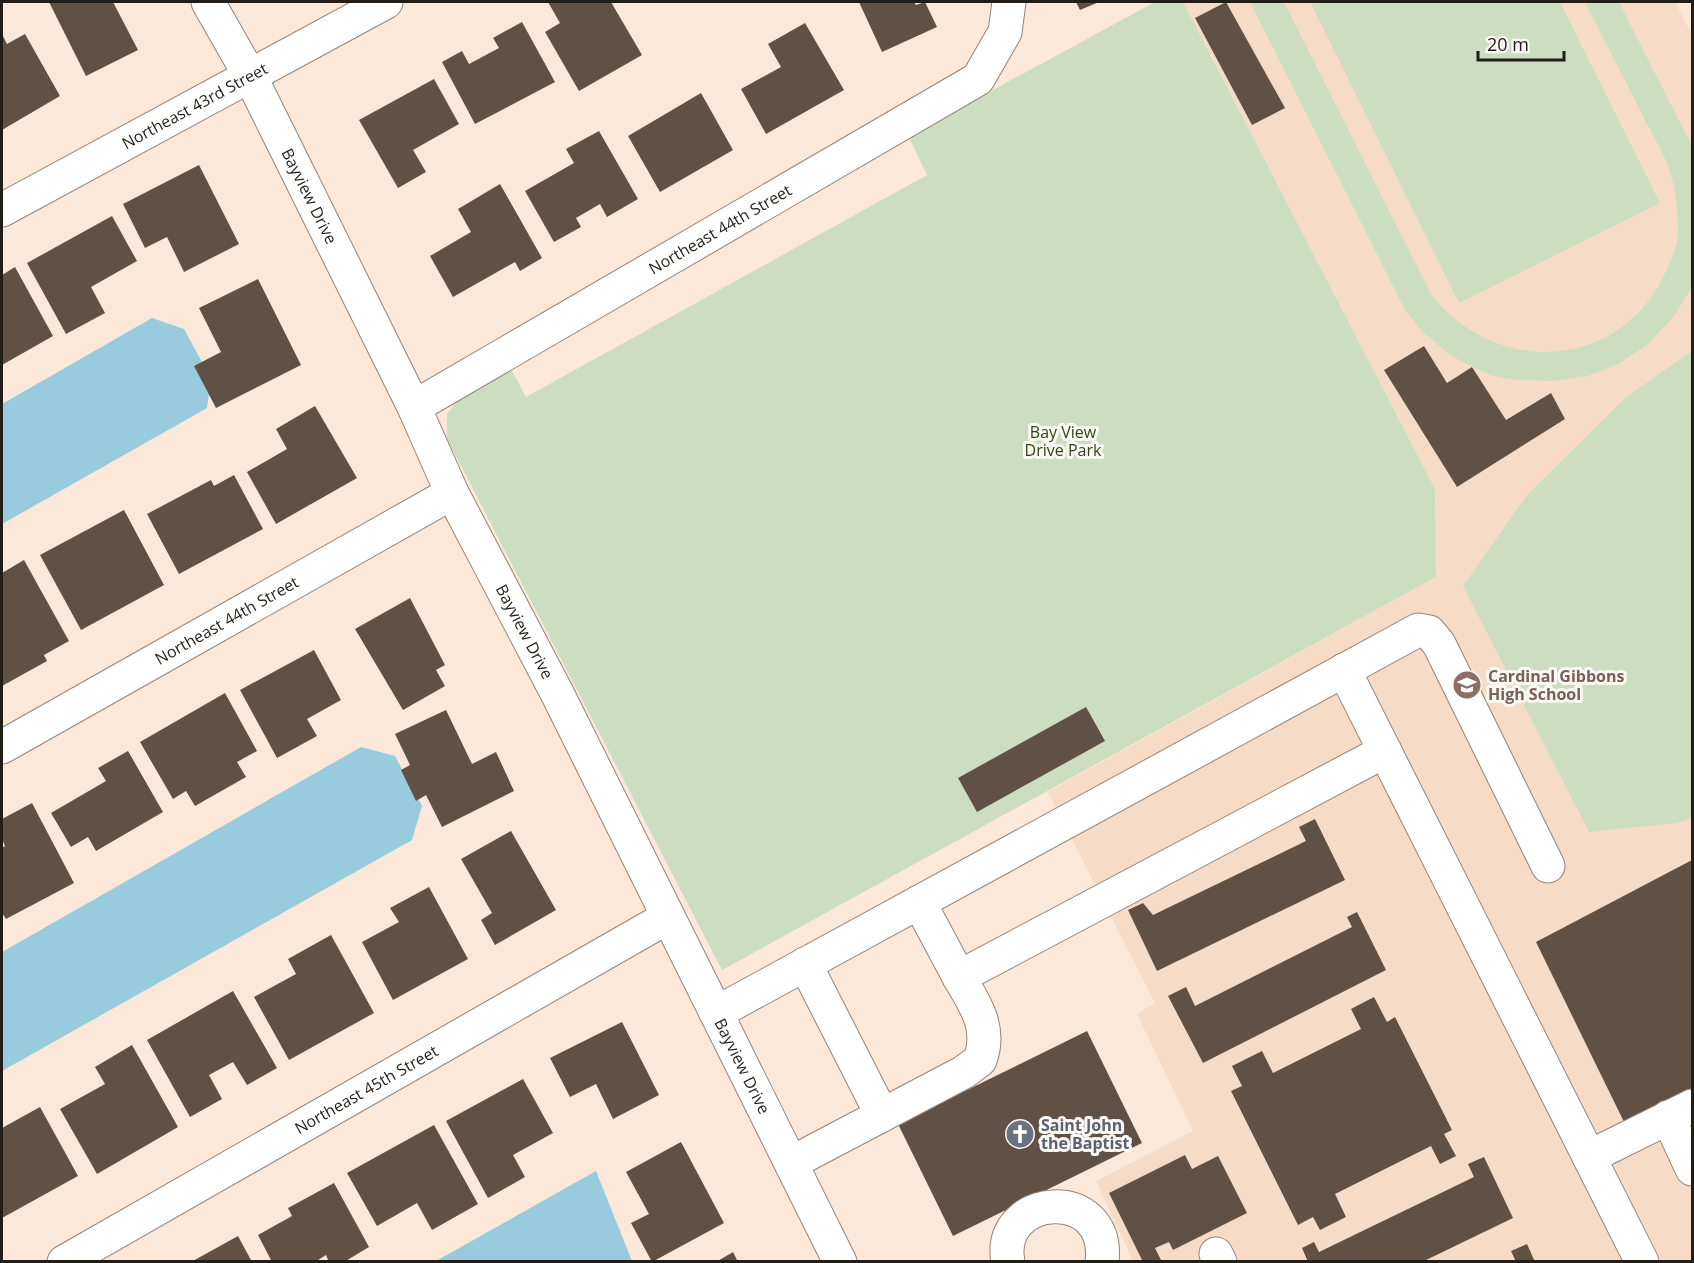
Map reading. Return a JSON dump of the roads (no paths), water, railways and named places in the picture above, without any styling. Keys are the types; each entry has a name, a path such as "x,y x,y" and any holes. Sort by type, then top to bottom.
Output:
{"street":[{"name":"Bayview Drive","path":"208,2 249,74 414,406 452,493 557,693 840,1262"},
{"name":"Northeast 43rd Street","path":"2,210 249,74 386,2"},
{"name":"Northeast 44th Street","path":"414,406 978,79 1007,17"},
{"name":"Northeast 44th Street","path":"2,747 452,493"},
{"path":"716,1013 1418,630 1429,632 1439,644 1548,866"},
{"path":"1344,670 1642,1262"},
{"path":"959,977 1385,752"},
{"path":"791,1163 964,1072 980,1060 985,1035 981,1014 919,902"},
{"name":"Northeast 45th Street","path":"64,1262 668,918"},
{"path":"805,964 882,1115"},
{"path":"1589,1157 1680,1112 1692,1169"},
{"path":"1008,1262 1010,1239 1018,1223 1033,1211 1051,1205 1070,1207 1086,1216 1098,1230 1104,1248 1102,1262"}],"water":[{"path":"152,318 184,329 211,379 207,408 2,524 2,404"},
{"path":"361,747 395,756 422,806 412,840 2,1071 2,952"},
{"path":"596,1171 632,1261 436,1261"}],"place":[{"name":"Cardinal Gibbons High School","path":"1467,685"},
{"name":"Saint John the Baptist","path":"1020,1134"}],"park label":[{"name":"Bay View Drive Park","path":"1063,441"}]}
